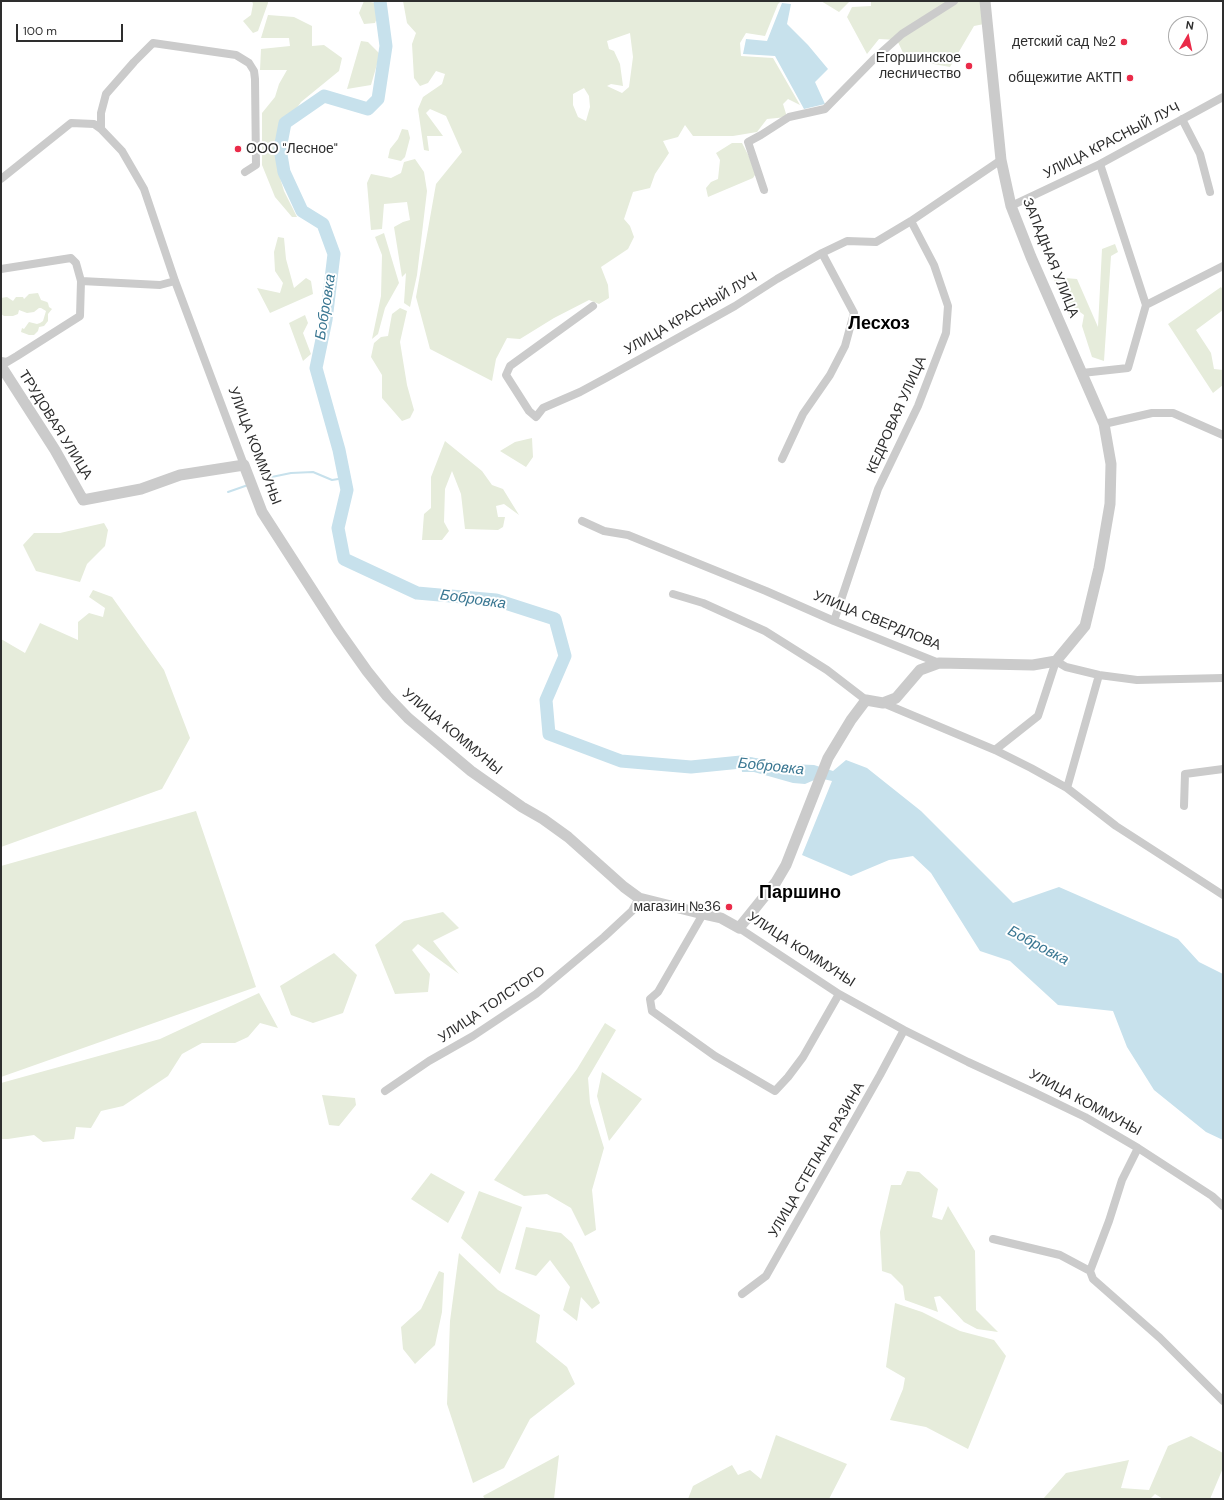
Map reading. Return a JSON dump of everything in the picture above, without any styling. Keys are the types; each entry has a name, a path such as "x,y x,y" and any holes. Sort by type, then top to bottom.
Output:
{"street":[{"path":"764,190 748,142 789,117 825,109 873,60 902,34 954,1"},
{"name":"ЗАПАДНАЯ УЛИЦА","path":"985,1 1001,160 1011,206 1031,257 1104,424 1111,464 1110,504 1100,568 1085,626 1056,661"},
{"path":"100,129 101,113 106,94 134,62 154,43 236,55 249,63 254,71 255,79 256,165 245,172"},
{"name":"УЛИЦА КРАСНЫЙ ЛУЧ","path":"1011,206 1100,164 1223,97"},
{"path":"1182,119 1200,154 1210,192"},
{"path":"1,179 71,123 94,124 100,129"},
{"name":"УЛИЦА КОММУНЫ","path":"100,129 122,151 144,189 175,280 262,512 338,630 367,671 387,696 408,718 471,771 568,837 624,887 639,898 721,918 839,994 904,1030 1085,1117 1138,1148 1212,1196 1223,1206"},
{"name":"УЛИЦА КРАСНЫЙ ЛУЧ","path":"593,306 510,366 506,375 529,411 536,417 543,408 580,392 735,306 777,279 822,253 846,241 876,242 911,221 1001,160"},
{"path":"1082,373 1128,368 1146,305 1100,164"},
{"name":"КЕДРОВАЯ УЛИЦА","path":"834,621 878,488 918,406 946,333 948,306 934,265 911,221"},
{"path":"782,459 803,414 830,375 845,346 854,313 822,253"},
{"path":"1,269 71,258 76,263 81,281 80,316 7,362 1,361"},
{"path":"1146,305 1223,266"},
{"path":"81,281 160,285 175,280"},
{"name":"ТРУДОВАЯ УЛИЦА","path":"1,366 55,450 83,500 141,489 180,475 244,465"},
{"path":"1104,424 1152,413 1173,413 1223,435"},
{"name":"УЛИЦА СВЕРДЛОВА","path":"582,521 604,531 628,535 766,591 834,621 940,663 1033,664 1056,661"},
{"path":"673,594 703,603 766,631 827,670 866,700 883,703 995,750 1031,768 1066,788 1116,826 1223,895"},
{"path":"995,750 1038,716 1056,661 1066,667 1099,676 1137,680 1223,678"},
{"path":"883,703 896,698 920,670 940,663"},
{"path":"1066,788 1099,676"},
{"path":"738,928 776,882 786,865 828,758 851,720 866,700"},
{"path":"1184,806 1185,774 1223,769"},
{"name":"УЛИЦА ТОЛСТОГО","path":"385,1091 429,1061 473,1036 536,994 604,937 632,911 639,898"},
{"path":"703,914 658,992 650,999 652,1011 715,1056 775,1091 788,1077 803,1056 839,994"},
{"name":"УЛИЦА СТЕПАНА РАЗИНА","path":"742,1294 766,1276 904,1030"},
{"path":"1138,1148 1122,1180 1109,1221 1090,1271 1093,1279 1160,1338 1223,1401"},
{"path":"993,1239 1060,1255 1090,1271"}],"green space":[{"path":"252,1 268,1 258,31 253,33 243,21 251,15 253,4"},
{"path":"364,1 376,3 378,15 375,23 364,24 359,13"},
{"path":"403,1 781,1 778,4 765,36 746,33 740,43 741,56 773,58 800,105 788,99 783,104 787,117 767,119 757,132 733,136 693,136 685,125 678,137 663,141 669,153 655,174 650,188 633,192 624,219 630,226 634,237 628,249 601,267 608,285 609,298 599,304 589,300 554,318 520,339 507,338 496,359 492,381 430,349 416,297 436,184 462,152 446,116 430,109 426,113 443,136 427,136 429,151 424,150 418,109 423,97 442,84 445,74 436,71 428,83 420,86 414,78 412,44 416,33 407,23","holes":["630,33 633,57 629,87 622,93 607,86 611,84 623,86 620,64 614,51 609,49 607,41","584,88 589,96 590,107 586,121 578,117 573,105 573,94"]},
{"path":"821,1 850,1 839,12"},
{"path":"871,1 982,1 984,24 974,26 950,67 906,59 897,40 879,39 867,54 847,17 852,7 871,6"},
{"path":"268,15 294,17 312,26 312,46 324,45 342,58 339,71 301,102 294,112 281,120 277,146 277,168 284,191 297,217 292,217 275,197 262,165 262,113 275,97 279,84 287,70 260,70 261,49 290,46 289,38 261,38"},
{"path":"361,41 368,42 380,54 371,85 347,89"},
{"path":"402,129 408,130 410,138 405,157 401,161 388,158 390,149 398,139"},
{"path":"732,143 742,143 757,172 753,178 708,197 706,188 711,182 718,179 720,160 716,153"},
{"path":"415,159 424,172 427,191 417,275 410,307 404,303 406,273 402,277 394,227 410,220 407,202 384,204 382,229 371,230 367,183 371,174 391,178 401,173 404,162"},
{"path":"384,233 399,283 385,308 378,334 372,339 381,296 382,255 375,237"},
{"path":"278,237 284,238 286,259 294,288 306,278 311,281 313,294 270,313 257,288 280,293 283,283 275,271 274,252"},
{"path":"1115,244 1118,252 1111,256 1104,361 1092,357 1082,326 1084,315 1076,309 1069,315 1053,277 1077,279 1098,327 1102,249"},
{"path":"1221,287 1223,290 1223,310 1196,330 1211,353 1214,369 1223,370 1223,385 1213,393 1168,324"},
{"path":"38,293 41,300 47,302 49,307 52,309 48,314 48,321 44,326 39,327 38,331 34,335 29,335 21,332 22,328 24,329 29,322 37,324 43,321 46,311 41,308 34,312 27,313 19,310 18,314 13,316 4,316 1,314 1,298 7,297 13,301 16,297 23,297 24,299 29,294"},
{"path":"400,308 407,311 400,342 407,385 414,410 410,418 402,421 382,398 382,375 371,357 374,343 381,337 388,336 392,314"},
{"path":"305,315 308,323 303,333 311,354 303,361 289,323"},
{"path":"532,438 533,457 526,467 500,451 515,442"},
{"path":"445,441 482,471 492,485 503,489 519,515 504,504 496,506 498,517 505,517 503,527 498,530 465,529 461,494 452,471 445,489 444,522 449,531 442,540 422,540 424,514 431,508 431,477"},
{"path":"104,523 108,530 105,546 87,564 80,582 36,571 23,545 34,533 60,533"},
{"path":"93,590 112,597 164,670 190,738 162,789 1,847 1,639 25,653 40,623 78,640 78,622 89,613 103,617 105,608 89,597"},
{"path":"196,811 256,987 1,1077 1,866"},
{"path":"443,912 459,928 433,941 459,974 418,944 412,950 430,974 428,992 395,994 375,945 404,921"},
{"path":"334,953 357,975 343,1013 313,1023 291,1015 280,986"},
{"path":"259,993 278,1028 260,1023 248,1037 235,1043 202,1043 182,1054 168,1076 123,1106 101,1111 91,1128 76,1127 74,1139 43,1142 34,1135 1,1139 1,1083 160,1039"},
{"path":"605,1023 616,1030 588,1078 590,1103 604,1148 592,1190 596,1230 585,1236 571,1208 547,1194 524,1196 494,1180 577,1069"},
{"path":"602,1072 642,1099 609,1141 597,1096"},
{"path":"322,1095 355,1098 356,1105 339,1126 329,1125"},
{"path":"907,1171 919,1172 938,1189 932,1217 942,1220 948,1206 975,1251 976,1310 998,1332 977,1329 964,1322 940,1296 934,1297 938,1312 905,1300 903,1286 891,1274 882,1271 880,1232 891,1185 901,1185"},
{"path":"431,1173 465,1192 448,1223 411,1199"},
{"path":"479,1191 522,1207 500,1274 461,1238"},
{"path":"526,1227 561,1233 572,1243 600,1303 592,1309 581,1297 577,1321 563,1310 570,1287 550,1260 536,1276 515,1269"},
{"path":"459,1253 498,1290 540,1315 536,1342 567,1367 575,1384 530,1419 504,1468 473,1483 447,1404 450,1321"},
{"path":"439,1271 444,1273 442,1312 435,1345 415,1364 403,1349 401,1327 421,1309"},
{"path":"895,1303 922,1312 960,1331 994,1340 1006,1356 968,1449 926,1427 890,1420 903,1389 905,1378 886,1367"},
{"path":"776,1435 847,1464 829,1499 688,1499 693,1486 732,1465 738,1475 750,1470 761,1479"},
{"path":"1191,1436 1223,1453 1223,1468 1210,1499 1163,1499 1155,1494 1150,1499 1043,1499 1066,1473 1129,1460 1121,1488 1149,1490 1168,1446"},
{"path":"559,1455 554,1499 485,1499 483,1496"}],"water":[{"path":"782,3 791,4 787,24 808,45 828,69 815,82 825,104 804,109 775,56 743,54 746,39 767,41"},
{"path":"742,756 788,764 814,765 833,771 846,760 867,768 921,811 1013,903 1059,887 1178,939 1199,962 1223,974 1223,1140 1206,1132 1154,1090 1127,1047 1113,1011 1058,1005 1010,961 980,951 931,873 913,856 889,860 851,876 802,855 832,781 819,778 805,784 793,783 754,772 742,772"}],"waterway":[{"name":"Бобровка","path":"380,1 386,46 378,99 368,109 324,96 285,123 280,149 284,172 302,211 323,224 334,254 326,320 316,368 339,450 347,490 338,528 344,559 417,593 496,600 555,619 565,656 546,700 549,734 621,761 691,767 741,762 757,765"},
{"path":"262,479 291,473 313,472 332,480 345,478"},
{"path":"228,492 248,485"}],"place":[{"name":"детский сад №2","path":"1124,42"},
{"name":"Егоршинское лесничество","path":"969,66"},
{"name":"общежитие АКТП","path":"1130,78"},
{"name":"ООО \"Лесное\"","path":"238,149"},
{"name":"магазин №36","path":"729,907"}],"district":[{"name":"Лесхоз","path":"879,324"},
{"name":"Паршино","path":"800,893"}]}
